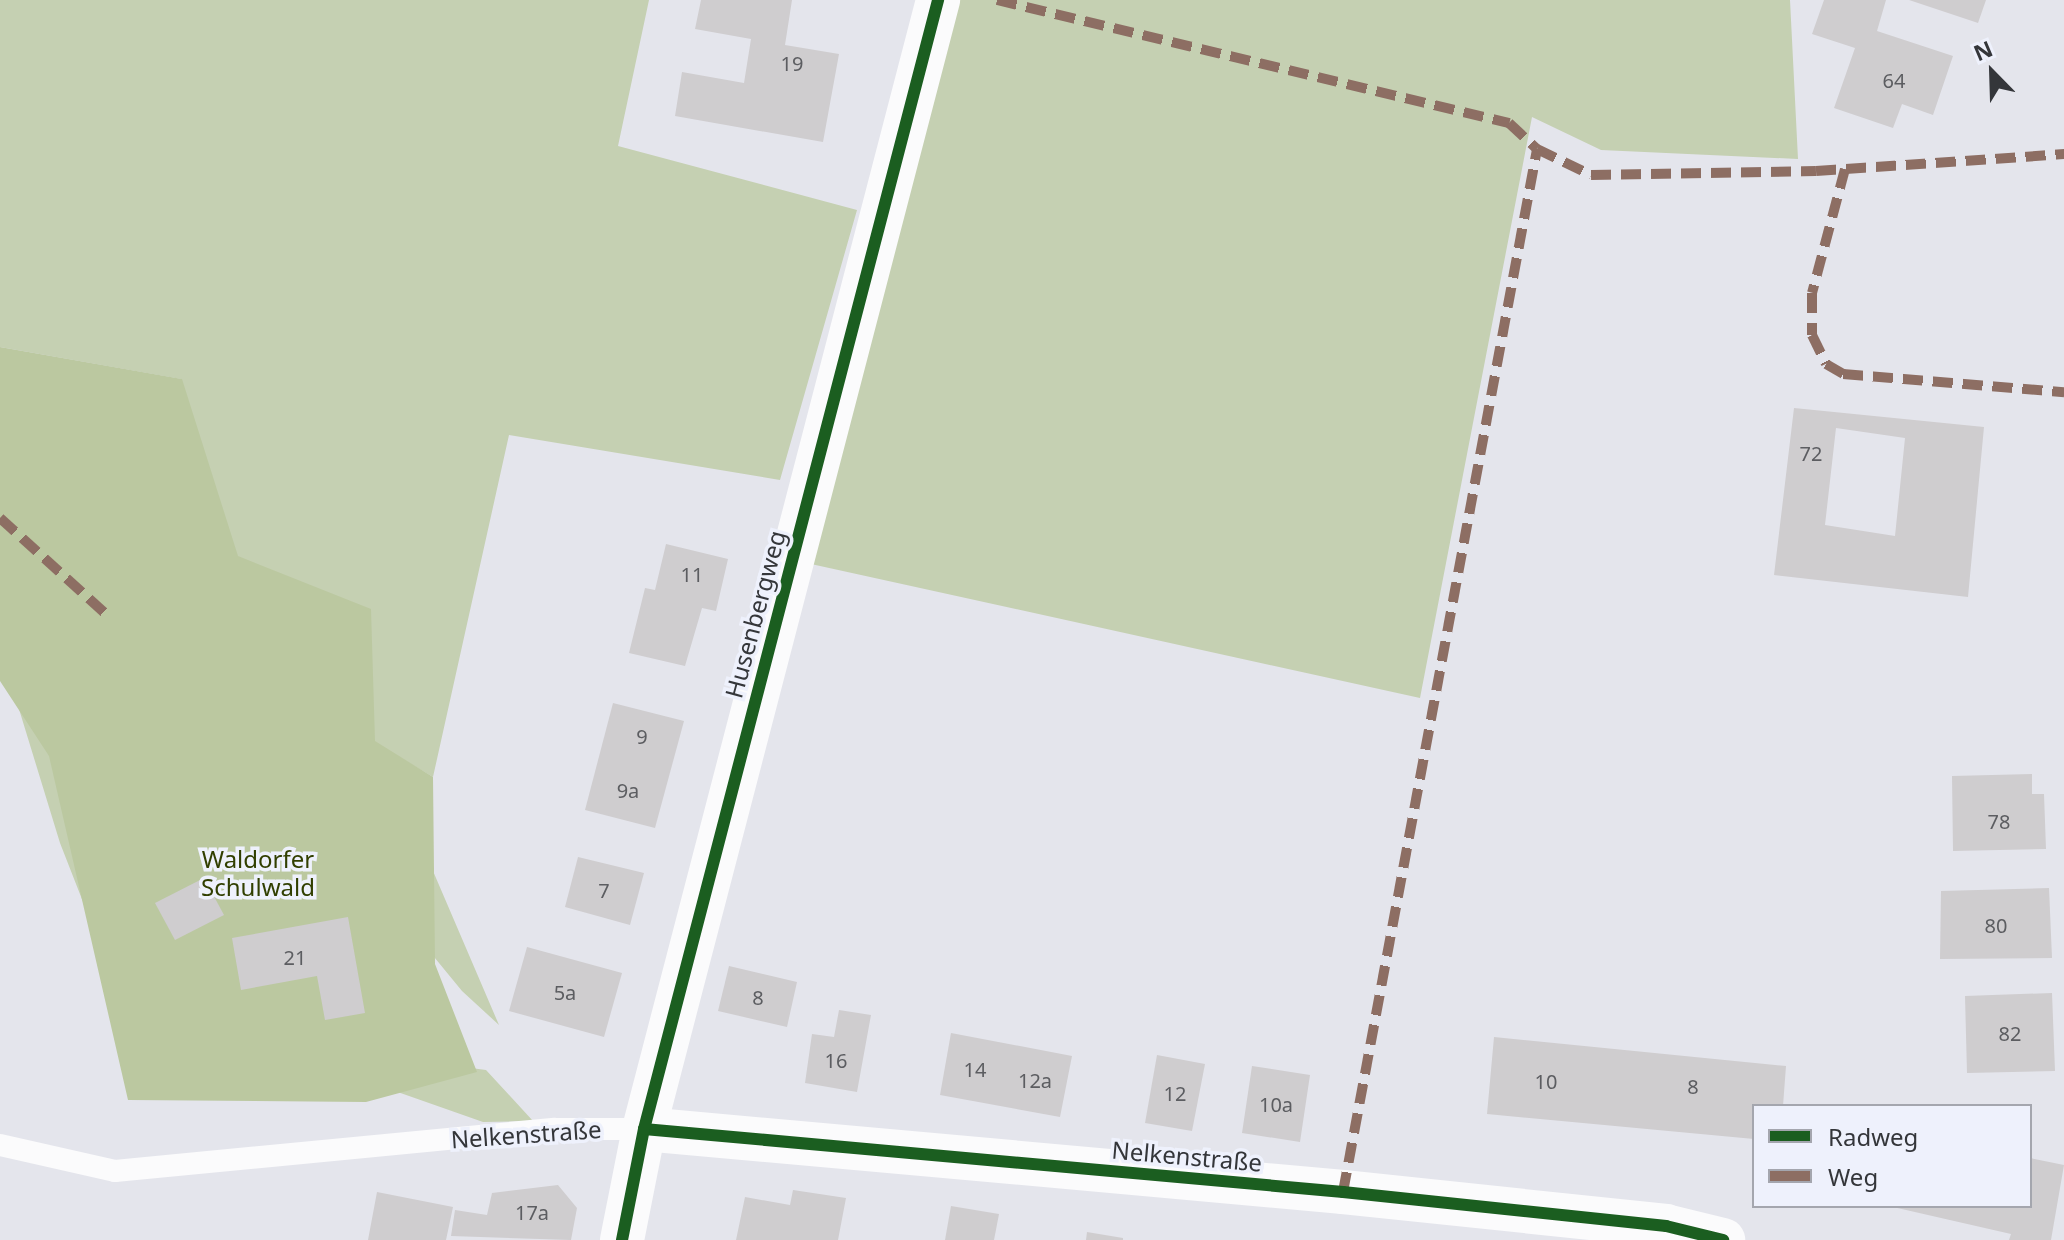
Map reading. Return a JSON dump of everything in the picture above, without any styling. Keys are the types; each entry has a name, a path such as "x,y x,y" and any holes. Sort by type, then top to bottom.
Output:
{"street":[{"name":"Husenbergweg","path":"622,1240 644,1129 938,0"},
{"name":"Nelkenstraße","path":"644,1129 1343,1192 1666,1226 1723,1240"}],"lane":[{"name":"Nelkenstraße","path":"0,1145 115,1171 555,1129 644,1129"}],"green space":[{"path":"0,0 649,0 618,146 857,210 780,480 509,435 433,777 379,745 499,1025 462,991 352,857 433,1063 486,1070 533,1121 483,1122 119,994 60,843 0,647 181,379 0,347"},
{"path":"959,0 1790,0 1798,159 1601,150 1532,117 1420,698 811,564"},
{"name":"Waldorfer Schulwald","path":"0,347 182,379 238,556 371,609 375,741 433,777 435,964 477,1072 366,1102 128,1100 49,756 0,681"}],"building":[{"path":"701,0 792,0 785,45 839,54 823,142 675,116 682,72 744,83 751,39 695,29"},
{"path":"1824,0 1886,0 1877,31 1953,56 1933,115 1902,104 1893,128 1834,108 1855,48 1812,34"},
{"path":"1909,0 1986,0 1978,23"},
{"path":"1794,408 1984,427 1968,597 1774,575","holes":["1836,428 1905,438 1895,536 1825,525"]},
{"path":"666,544 728,559 716,611 702,608 685,666 629,653 645,588 655,590"},
{"path":"613,703 684,721 655,828 585,810"},
{"path":"2032,774 2032,794 2044,794 2046,849 1953,851 1952,776"},
{"path":"578,857 644,873 630,925 565,907"},
{"path":"204,878 224,915 175,940 155,903"},
{"path":"2049,888 2052,958 1940,959 1941,891"},
{"path":"348,917 365,1013 325,1020 317,976 241,990 232,938"},
{"path":"527,947 622,973 604,1037 509,1011"},
{"path":"729,966 797,982 787,1027 718,1011"},
{"path":"2052,993 2055,1071 1967,1073 1965,996"},
{"path":"839,1010 871,1015 857,1092 805,1083 812,1034 834,1037"},
{"path":"951,1033 1072,1056 1060,1117 940,1095"},
{"path":"1494,1037 1786,1066 1783,1104 1752,1104 1752,1139 1487,1114"},
{"path":"1157,1055 1205,1064 1192,1131 1145,1123"},
{"path":"1252,1066 1310,1075 1300,1142 1242,1133"},
{"path":"2032,1158 2064,1165 2051,1240 2009,1240 2011,1234 1897,1208 2032,1208"},
{"path":"558,1185 577,1208 571,1240 451,1236 455,1210 487,1215 492,1193"},
{"path":"793,1190 846,1198 838,1240 736,1240 745,1197 790,1205"},
{"path":"377,1192 453,1207 446,1240 368,1240"},
{"path":"951,1206 999,1214 994,1240 945,1240"},
{"path":"1087,1232 1123,1238 1123,1240 1086,1240"}],"marked path":[{"path":"997,0 1509,123 1537,149 1591,175 1816,171 2064,154"},
{"path":"1343,1192 1537,149"},
{"path":"1845,169 1812,293 1812,335 1826,364 1843,374 2064,392"},
{"path":"0,518 109,617"}],"cycle path":[{"path":"622,1240 644,1129 938,0"},
{"path":"644,1129 1343,1192 1666,1226 1723,1240"}]}
